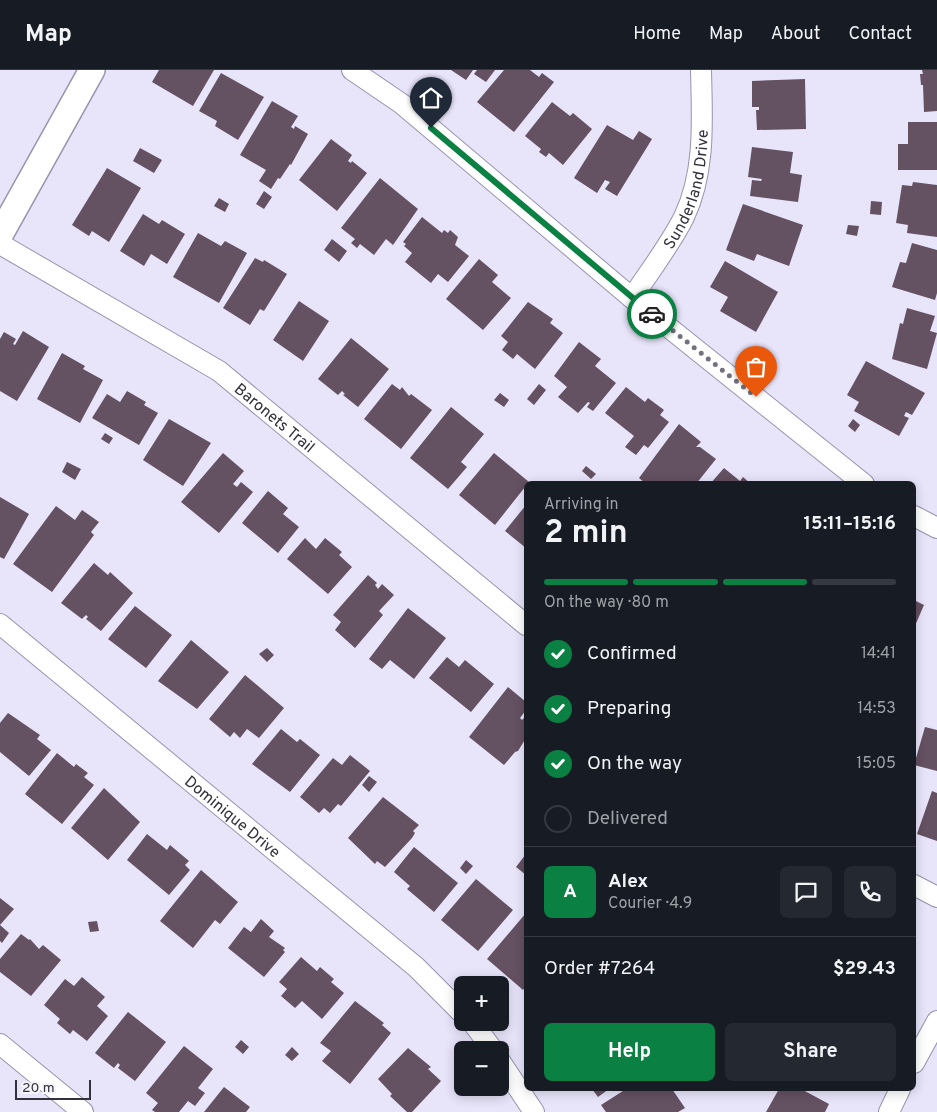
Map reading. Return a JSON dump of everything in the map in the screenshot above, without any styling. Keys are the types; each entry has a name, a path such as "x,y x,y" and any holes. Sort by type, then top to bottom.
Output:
{"street":[{"path":"0,234 92,70"},
{"path":"352,70 402,104 632,298 860,481"},
{"name":"Sunderland Drive","path":"632,298 684,217 700,164 701,70"},
{"name":"Baronets Trail","path":"0,244 219,371 524,623"},
{"path":"916,517 937,528"},
{"name":"Dominique Drive","path":"0,624 416,967 454,1005"},
{"path":"916,886 937,897"},
{"path":"916,1059 937,1021"},
{"path":"0,1044 83,1112"},
{"path":"509,1074 534,1112"},
{"path":"888,1112 899,1091"}],"building":[{"path":"159,70 214,70 193,106 152,82"},
{"path":"451,70 473,70 466,80"},
{"path":"477,70 495,70 486,82 474,74"},
{"path":"504,70 530,70 539,77 542,73 554,82 514,132 477,102"},
{"path":"922,70 937,70 937,111 924,112 923,85 921,85 920,74 923,74"},
{"path":"221,73 264,97 238,140 215,126 217,121 199,111"},
{"path":"805,79 806,129 757,130 756,110 759,110 759,107 752,107 752,81"},
{"path":"272,101 298,116 291,127 294,129 295,126 308,134 291,165 280,179 278,178 271,189 259,181 266,170 240,155"},
{"path":"552,102 570,116 573,113 592,129 563,165 549,153 546,157 539,152 541,149 525,136"},
{"path":"908,122 937,122 937,170 898,170 898,144 908,144"},
{"path":"607,125 633,140 639,131 652,139 617,196 605,189 610,182 605,180 597,193 574,178"},
{"path":"331,139 352,155 348,161 351,163 352,161 367,173 337,211 299,180"},
{"path":"752,147 793,152 790,173 802,175 798,202 750,196 752,180 761,181 762,179 748,177"},
{"path":"140,148 162,160 154,173 133,161"},
{"path":"107,168 141,188 109,242 92,231 89,236 72,225"},
{"path":"380,178 418,209 393,245 386,239 374,255 360,244 357,248 351,243 355,239 341,228"},
{"path":"913,182 937,185 937,237 907,233 908,225 896,223 902,185 912,186"},
{"path":"264,191 272,197 264,209 256,204"},
{"path":"219,198 229,204 225,212 214,206"},
{"path":"871,201 882,202 881,215 870,214"},
{"path":"743,204 803,225 789,266 757,254 754,261 726,250"},
{"path":"143,214 159,224 162,220 185,234 167,264 151,254 144,266 120,251"},
{"path":"422,217 442,233 444,230 448,233 450,230 458,237 455,245 469,256 448,282 438,274 431,283 405,262 412,253 404,246 406,244 403,242"},
{"path":"848,225 859,226 857,236 846,234"},
{"path":"198,233 221,246 225,241 247,253 219,303 173,277"},
{"path":"332,239 347,251 339,262 324,250"},
{"path":"912,243 937,250 937,293 935,300 892,287 900,262 906,263"},
{"path":"255,258 263,262 264,260 287,274 264,311 260,309 250,325 223,308"},
{"path":"479,259 498,275 492,282 511,298 483,330 446,299"},
{"path":"725,261 778,292 756,332 720,311 728,297 710,287"},
{"path":"299,301 329,321 303,361 273,340"},
{"path":"528,302 553,319 550,323 563,333 535,369 517,354 513,359 502,350 508,342 501,336"},
{"path":"907,308 935,316 930,331 937,333 927,369 892,359 900,323 903,324"},
{"path":"23,331 49,347 17,401 0,391 0,339 4,332 16,339 13,344 15,345"},
{"path":"351,338 389,369 358,407 343,395 345,394 342,391 338,395 318,379"},
{"path":"579,342 601,359 595,366 616,383 593,411 587,407 590,403 588,402 578,413 558,397 567,387 554,376"},
{"path":"62,353 85,366 83,369 103,380 80,423 37,399"},
{"path":"866,361 925,393 912,415 906,412 904,416 909,418 899,436 854,411 859,402 847,395"},
{"path":"392,384 400,390 402,387 409,396 411,394 432,410 401,449 364,419"},
{"path":"539,384 546,390 534,405 527,399"},
{"path":"626,387 645,402 648,398 664,410 660,415 669,422 648,448 644,445 636,455 625,447 634,436 605,413"},
{"path":"127,391 146,402 144,405 158,413 139,445 92,418 107,394 120,402"},
{"path":"500,393 509,400 504,407 494,400"},
{"path":"451,407 484,434 461,462 467,467 448,489 410,458"},
{"path":"169,419 211,443 183,486 143,460"},
{"path":"853,419 860,425 855,432 848,426"},
{"path":"679,424 701,442 696,447 700,447 716,459 698,481 642,481 639,478"},
{"path":"105,433 113,438 109,444 101,439"},
{"path":"223,453 244,471 233,484 237,487 241,482 253,492 219,533 181,502"},
{"path":"494,453 528,481 524,481 524,488 495,525 459,495"},
{"path":"67,462 81,469 75,480 62,472"},
{"path":"586,466 596,474 591,479 582,471"},
{"path":"724,468 740,481 713,481"},
{"path":"268,491 288,508 283,514 299,527 278,553 242,523"},
{"path":"0,497 29,514 4,559 0,557"},
{"path":"56,506 75,520 82,510 99,522 91,532 94,535 52,592 13,564"},
{"path":"524,507 524,546 505,531"},
{"path":"305,538 316,549 325,538 342,552 339,555 352,567 328,594 287,559"},
{"path":"94,563 108,575 110,572 133,593 101,631 86,619 88,617 86,615 82,619 61,603"},
{"path":"368,575 377,583 375,585 378,589 382,584 394,595 379,611 383,615 355,648 335,630 341,622 333,615"},
{"path":"916,601 924,605 916,623"},
{"path":"135,606 172,635 146,668 108,639"},
{"path":"408,608 446,638 414,679 390,660 382,669 369,659"},
{"path":"191,640 229,672 197,709 158,681"},
{"path":"267,648 274,655 267,662 259,654"},
{"path":"447,657 459,667 465,660 494,684 471,712 429,678"},
{"path":"245,675 284,708 259,738 247,729 240,738 234,732 230,737 209,719"},
{"path":"508,687 524,700 524,713 520,718 522,720 524,718 524,741 518,751 504,765 469,737"},
{"path":"8,713 40,735 37,739 51,750 29,776 0,752 0,723"},
{"path":"925,727 937,730 937,771 916,766 916,758"},
{"path":"281,729 297,742 300,739 320,755 290,792 252,764"},
{"path":"57,753 74,767 76,764 88,773 84,777 94,785 62,824 25,794"},
{"path":"350,755 370,771 341,806 338,804 330,813 324,808 319,813 300,797 333,758 342,765"},
{"path":"369,776 377,782 369,792 362,785"},
{"path":"104,788 140,822 108,860 71,828"},
{"path":"932,791 937,793 937,841 917,834"},
{"path":"383,797 419,825 413,831 415,833 412,838 385,867 377,861 375,864 348,838"},
{"path":"147,834 167,850 170,845 189,861 185,865 190,870 169,895 127,860"},
{"path":"414,847 458,883 434,912 407,889 410,886 394,872"},
{"path":"524,857 524,873 516,867"},
{"path":"466,860 473,866 466,874 460,868"},
{"path":"201,870 238,902 220,924 215,920 193,948 160,921"},
{"path":"476,879 513,910 478,951 441,920"},
{"path":"0,898 14,909 0,925"},
{"path":"524,915 523,990 487,959"},
{"path":"261,919 274,931 269,937 285,948 283,950 285,952 264,977 228,948 244,927 251,932"},
{"path":"97,921 99,931 90,932 88,922"},
{"path":"0,925 9,933 2,943 0,941"},
{"path":"21,934 30,939 39,949 43,945 61,960 31,996 0,972 0,959"},
{"path":"301,957 317,971 320,967 334,979 331,982 344,993 322,1019 302,1001 295,1008 281,996 287,989 279,982"},
{"path":"82,977 105,997 97,1006 108,1016 87,1041 73,1030 70,1034 57,1023 60,1019 44,1005 65,979 74,986"},
{"path":"355,1001 384,1023 382,1025 391,1033 350,1084 322,1061 331,1051 320,1043"},
{"path":"128,1012 166,1042 135,1081 118,1068 120,1065 118,1063 114,1068 95,1053"},
{"path":"241,1040 249,1047 243,1054 235,1047"},
{"path":"184,1046 213,1069 198,1088 205,1093 195,1106 188,1101 179,1112 155,1112 152,1110 158,1103 146,1093"},
{"path":"292,1047 299,1054 292,1061 285,1055"},
{"path":"408,1048 431,1067 428,1069 441,1081 412,1112 407,1112 390,1096 392,1094 378,1079"},
{"path":"224,1087 250,1107 246,1112 204,1112"},
{"path":"594,1091 606,1091 598,1097"},
{"path":"623,1091 673,1091 685,1108 678,1112 606,1112 601,1105"},
{"path":"778,1091 805,1091 829,1104 825,1112 766,1112"}],"way so far":[{"path":"652,314 756,397"}],"route":[{"path":"431,128 652,314"}]}
